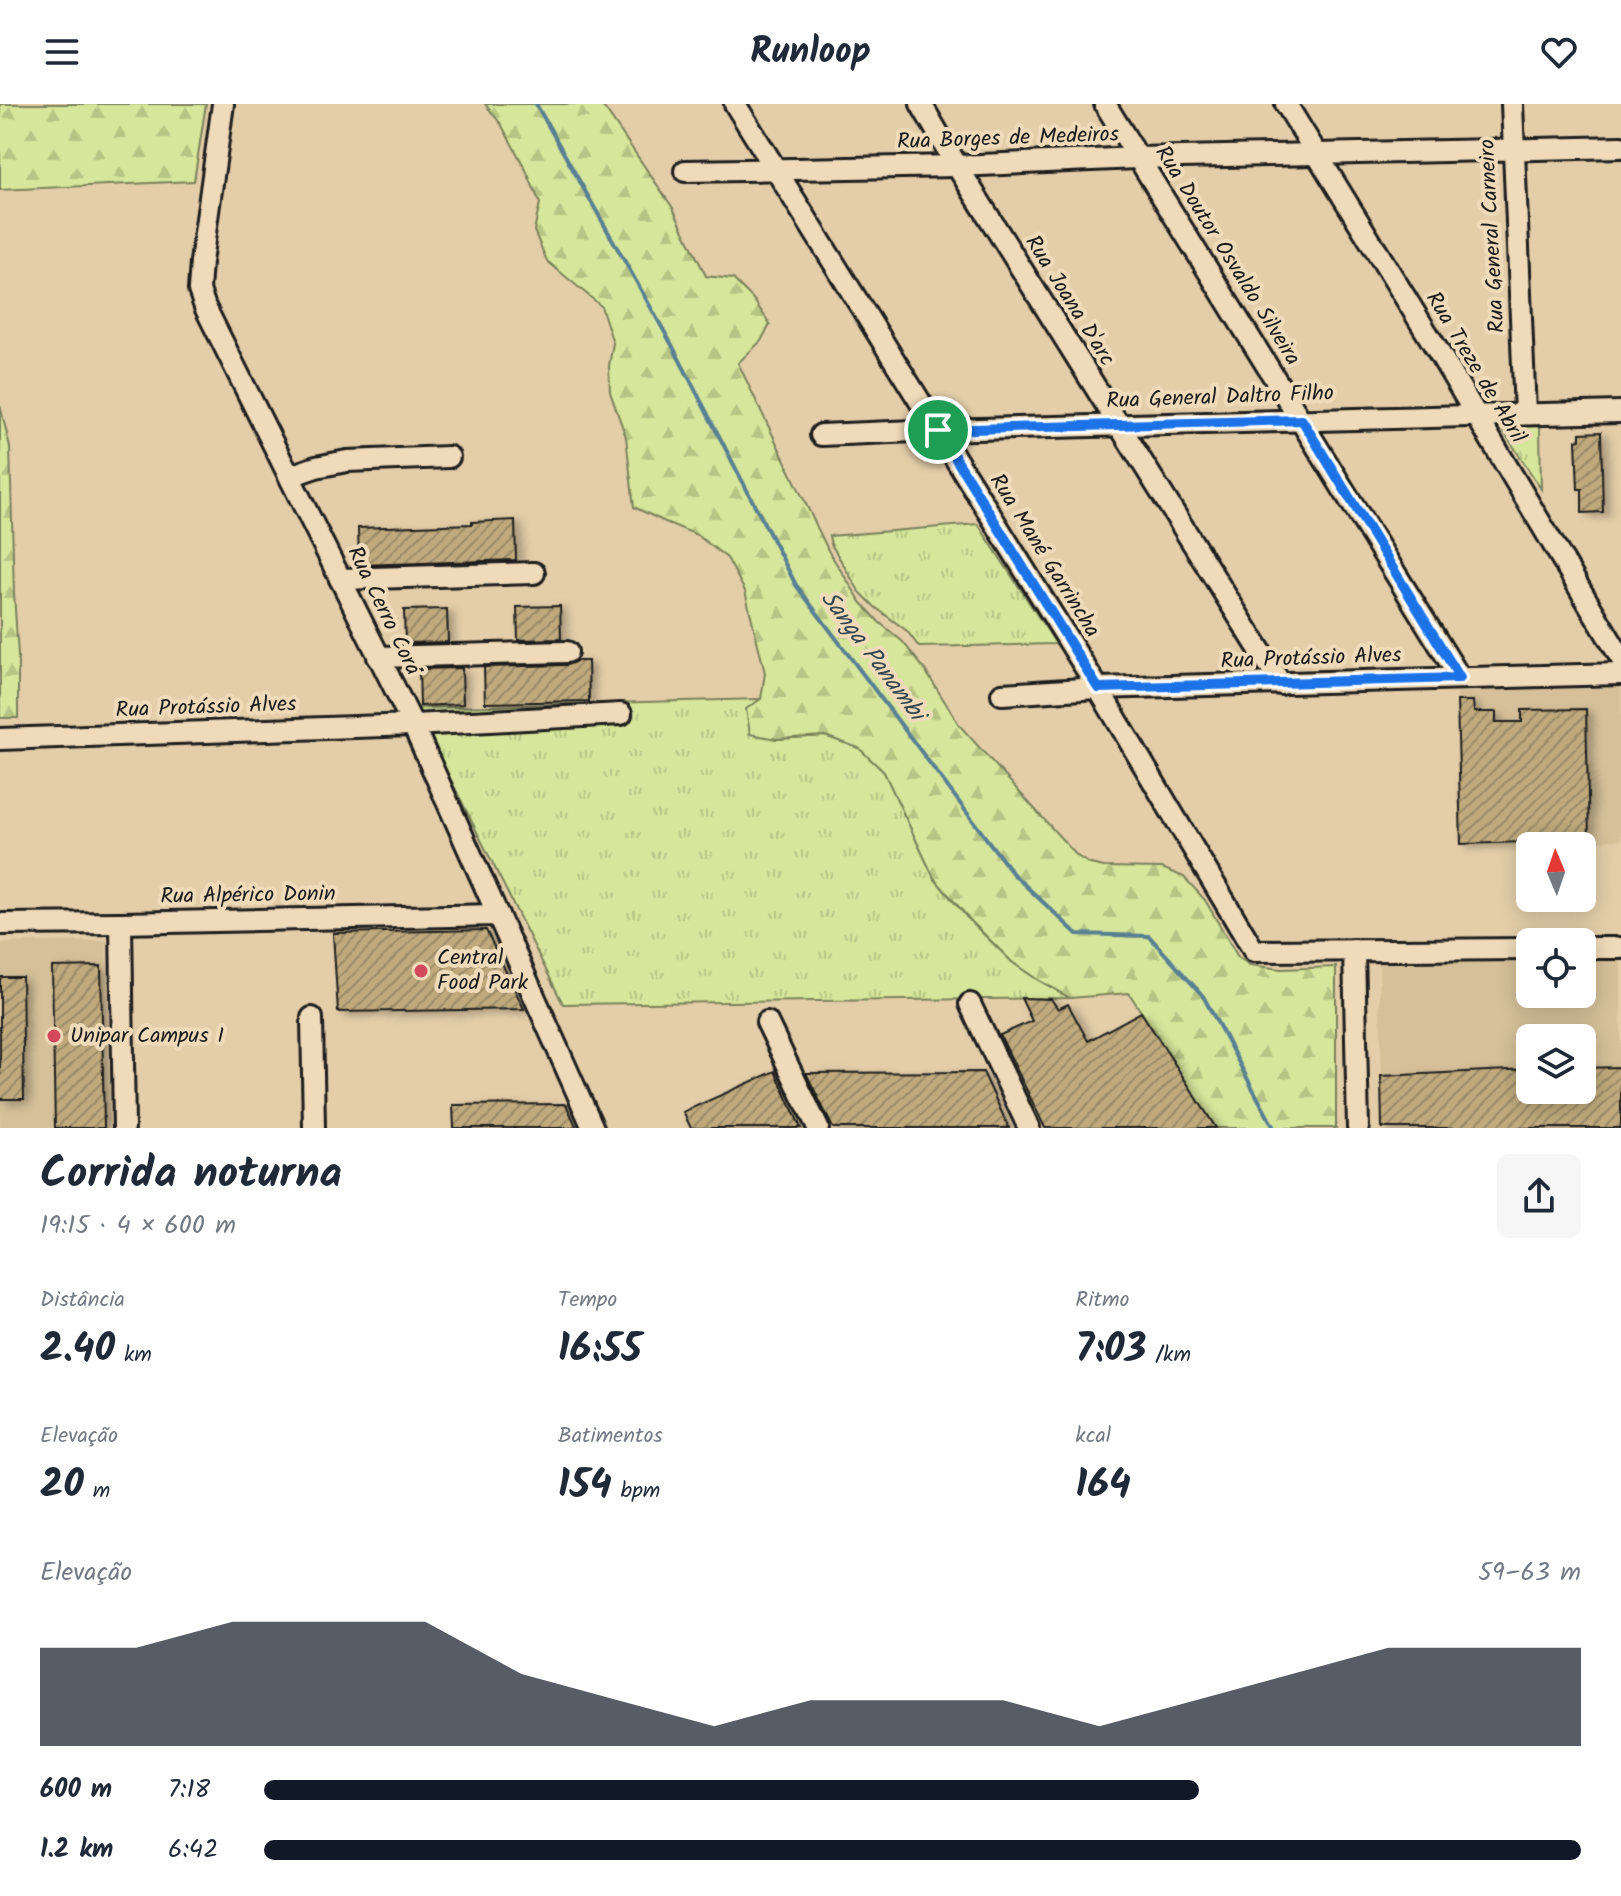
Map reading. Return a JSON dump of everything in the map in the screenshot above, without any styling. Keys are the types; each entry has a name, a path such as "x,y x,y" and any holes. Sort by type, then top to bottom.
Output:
{"street":[{"name":"Rua Cerro Corá","path":"223,104 199,290 205,307 413,725 593,1128"},
{"name":"Rua Mané Garrincha","path":"735,104 1098,688 1254,951 1354,950"},
{"name":"Rua Joana D'arc","path":"921,104 1281,684"},
{"name":"Rua Doutor Osvaldo Silveira","path":"1105,104 1460,678"},
{"name":"Rua Treze de Abril","path":"1286,104 1428,333 1621,658"},
{"name":"Rua General Carneiro","path":"1512,104 1525,413"},
{"name":"Rua Borges de Medeiros","path":"685,171 1621,147"},
{"name":"Rua General Daltro Filho","path":"821,435 1621,412"},
{"path":"290,476 347,461 449,457"},
{"path":"340,579 534,573"},
{"path":"378,657 567,652"},
{"name":"Rua Protássio Alves","path":"1002,694 1098,688 1621,674"},
{"name":"Rua Protássio Alves","path":"0,739 413,725 621,714"},
{"name":"Rua Alpérico Donin","path":"0,924 498,915"},
{"path":"121,923 124,1128"},
{"path":"1596,948 1621,948"},
{"path":"1358,1128 1354,950 1516,949"},
{"path":"970,1004 1029,1128"},
{"path":"312,1018 314,1128"},
{"path":"767,1022 818,1128"}],"shaded area":[{"path":"1621,684 1621,840 1596,841 1596,832 1516,832 1516,843 1461,844 1457,691"},
{"name":"Unipar Campus I","path":"107,941 109,1128 0,1128 0,943"},
{"path":"1621,958 1621,1128 1383,1128 1379,964 1516,960 1516,1008 1596,1008 1596,959"}],"green space":[{"path":"0,104 206,104 194,181 0,190"},
{"path":"485,104 598,104 605,109 673,208 706,276 733,279 753,299 770,324 761,341 738,363 829,552 861,602 903,642 925,670 960,726 1077,856 1090,864 1104,867 1162,868 1184,877 1205,900 1238,957 1250,965 1281,969 1336,967 1336,1128 1216,1128 1129,993 1070,998 1012,962 971,921 934,878 884,772 859,748 825,736 776,739 750,734 746,709 761,699 765,673 745,591 727,558 697,535 634,507 626,437 610,392 609,366 613,343 601,306 547,261 534,231 540,203 501,124"},
{"path":"0,405 10,447 18,718 0,718"},
{"path":"1540,426 1541,489 1501,427"},
{"path":"978,524 1056,644 919,647 907,631 859,591 829,536"},
{"path":"761,699 776,739 825,736 859,748 884,772 934,878 970,921 1012,962 1070,998 563,1004 415,708"}],"building":[{"path":"1601,432 1603,512 1582,513 1576,440 1580,439 1580,433"},
{"path":"515,520 516,560 359,565 358,528"},
{"path":"560,606 561,639 518,640 517,607"},
{"path":"447,609 448,642 405,643 404,610"},
{"path":"588,661 589,701 485,703 484,667 567,665"},
{"path":"462,668 463,704 420,706 419,669"},
{"path":"1457,701 1473,701 1474,712 1496,712 1496,722 1522,722 1522,710 1586,709 1589,832 1516,832 1516,842 1461,844"},
{"name":"Central Food Park","path":"486,930 524,1009 338,1012 333,933"},
{"path":"101,966 104,1128 55,1128 52,967"},
{"path":"0,977 22,977 24,1099 0,1099"},
{"path":"1021,998 1051,999 1058,1009 1068,1004 1088,1041 1141,1012 1216,1128 1045,1128 1000,1035 1032,1021"},
{"path":"1621,1067 1621,1128 1382,1128 1381,1076 1516,1070 1516,1104 1596,1104 1596,1068"},
{"path":"775,1071 801,1128 691,1128 683,1112"},
{"path":"983,1072 1009,1128 833,1128 806,1073"},
{"path":"566,1104 577,1128 454,1128 453,1105"}],"waterway":[{"name":"Sanga Panambi","path":"536,104 672,345 796,585 1013,874 1077,934 1149,936 1203,996 1274,1128"}],"place":[{"name":"Central Food Park","path":"421,971"},
{"name":"Unipar Campus I","path":"54,1036"}],"route":[{"path":"1302,420 1460,678 1098,688 938,430 1302,420"}]}
